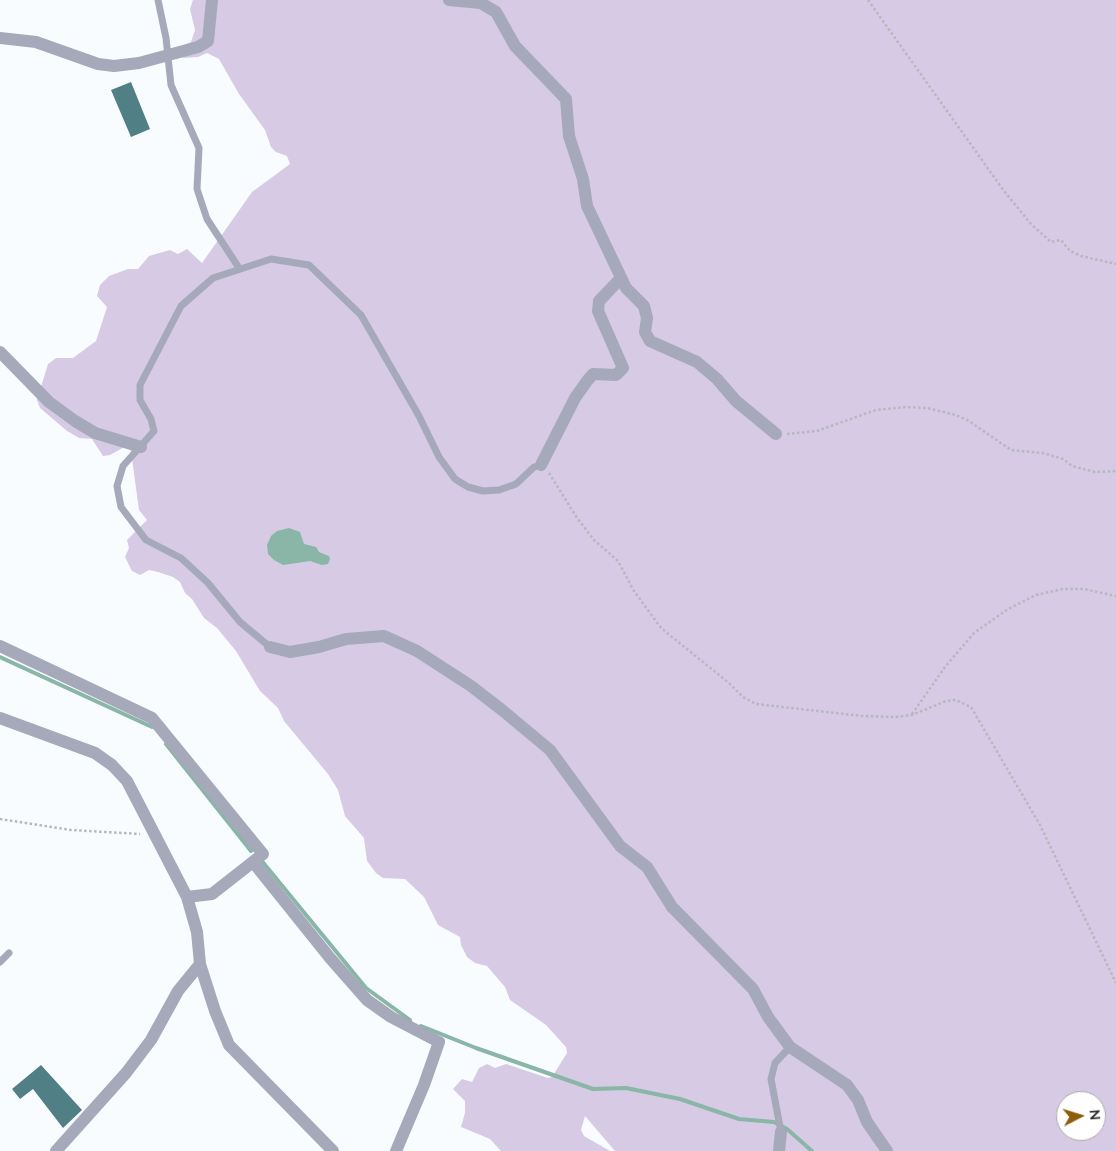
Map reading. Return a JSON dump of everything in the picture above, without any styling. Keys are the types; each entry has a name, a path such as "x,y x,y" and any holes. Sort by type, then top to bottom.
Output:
{"street":[{"path":"0,38 36,42 87,61 114,66 139,63 198,47 208,41 212,0"},
{"path":"449,0 481,3 496,12 515,46 566,99 569,136 583,179 587,206 620,278 626,288 644,306 647,318 645,332 650,341 697,362 717,379 736,401 776,434"},
{"path":"541,464 575,398 587,381 594,374 616,375 623,368 598,311 599,301 620,278"},
{"path":"0,352 49,402 75,421 95,432 141,447"},
{"path":"270,647 290,652 319,647 346,639 384,636 418,651 471,686 550,750 620,846 647,867 672,907 753,989 768,1017 790,1047 847,1086 858,1100 867,1122 887,1151"},
{"path":"0,646 152,718 263,854 212,894 187,897"},
{"path":"0,718 95,753 112,764 127,781 187,897 197,932 200,964 215,1011 229,1045 333,1151"},
{"path":"253,862 330,958 367,1000 391,1017 438,1042 424,1086 396,1151"},
{"path":"56,1151 126,1074 151,1040 178,991 200,964"},
{"path":"779,1151 780,1132"}],"lane":[{"path":"158,0 169,55 171,85 199,148 197,189 207,220 239,268"},
{"path":"270,647 240,622 208,583 181,558 146,540 121,507 117,486 123,466 154,431 151,419 140,400 140,385 181,306 214,278 239,268 271,260 309,265 360,316 392,367 439,457 455,479 468,487 483,491 499,490 516,484 541,464"},
{"path":"0,962 9,953"},
{"path":"780,1132 779,1118 772,1089 772,1071 775,1063 790,1047"}],"path":[{"path":"868,0 1004,191 1031,224 1051,242 1062,240 1070,250 1081,256 1116,264"},
{"path":"776,434 817,431 876,410 906,407 928,408 956,415 969,421 1012,450 1043,453 1063,459 1072,466 1095,472 1116,471"},
{"path":"541,464 594,540 618,561 634,591 661,628 729,683 742,697 756,704 862,716 896,717 912,715 946,701 956,700 971,707 1040,825 1116,982"},
{"path":"912,715 945,667 974,633 1008,608 1036,595 1063,589 1084,589 1116,596"},
{"path":"0,819 71,830 154,835"}],"shaded area":[{"path":"193,0 1116,0 1116,1151 615,1151 585,1116 581,1130 584,1136 610,1151 501,1151 490,1139 461,1127 465,1113 465,1101 453,1089 462,1079 472,1082 479,1068 487,1064 495,1068 506,1064 548,1078 552,1077 567,1053 566,1047 546,1025 510,1000 505,987 487,966 475,963 467,957 461,945 460,937 438,925 424,897 405,879 383,878 376,873 367,861 364,838 345,816 338,790 328,774 284,721 278,708 260,691 236,651 217,628 204,618 192,599 185,593 180,582 173,577 158,572 149,570 140,575 132,571 125,557 129,548 127,540 147,520 139,510 130,444 110,455 103,456 92,439 79,438 67,431 40,408 37,400 48,364 56,358 73,358 96,341 107,307 97,296 100,285 109,276 128,269 138,269 149,256 170,250 178,254 187,249 202,263 252,192 290,164 287,156 276,152 271,147 265,130 239,94 219,59 207,53 198,57 183,58 179,48 191,42 195,30 190,9"},
{"path":"289,528 300,532 304,544 316,547 319,552 329,556 328,564 322,565 310,561 283,565 274,560 268,554 267,545 271,536 277,531"}],"building":[{"path":"131,82 150,129 131,137 111,90"},
{"path":"41,1065 82,1110 63,1128 33,1089 20,1099 12,1089"}],"waterway":[{"path":"0,657 152,727"},
{"path":"166,744 251,851"},
{"path":"261,860 366,988 410,1020"},
{"path":"421,1026 476,1048 593,1089 626,1088 680,1099 739,1119 774,1122 787,1129 812,1151"}]}
